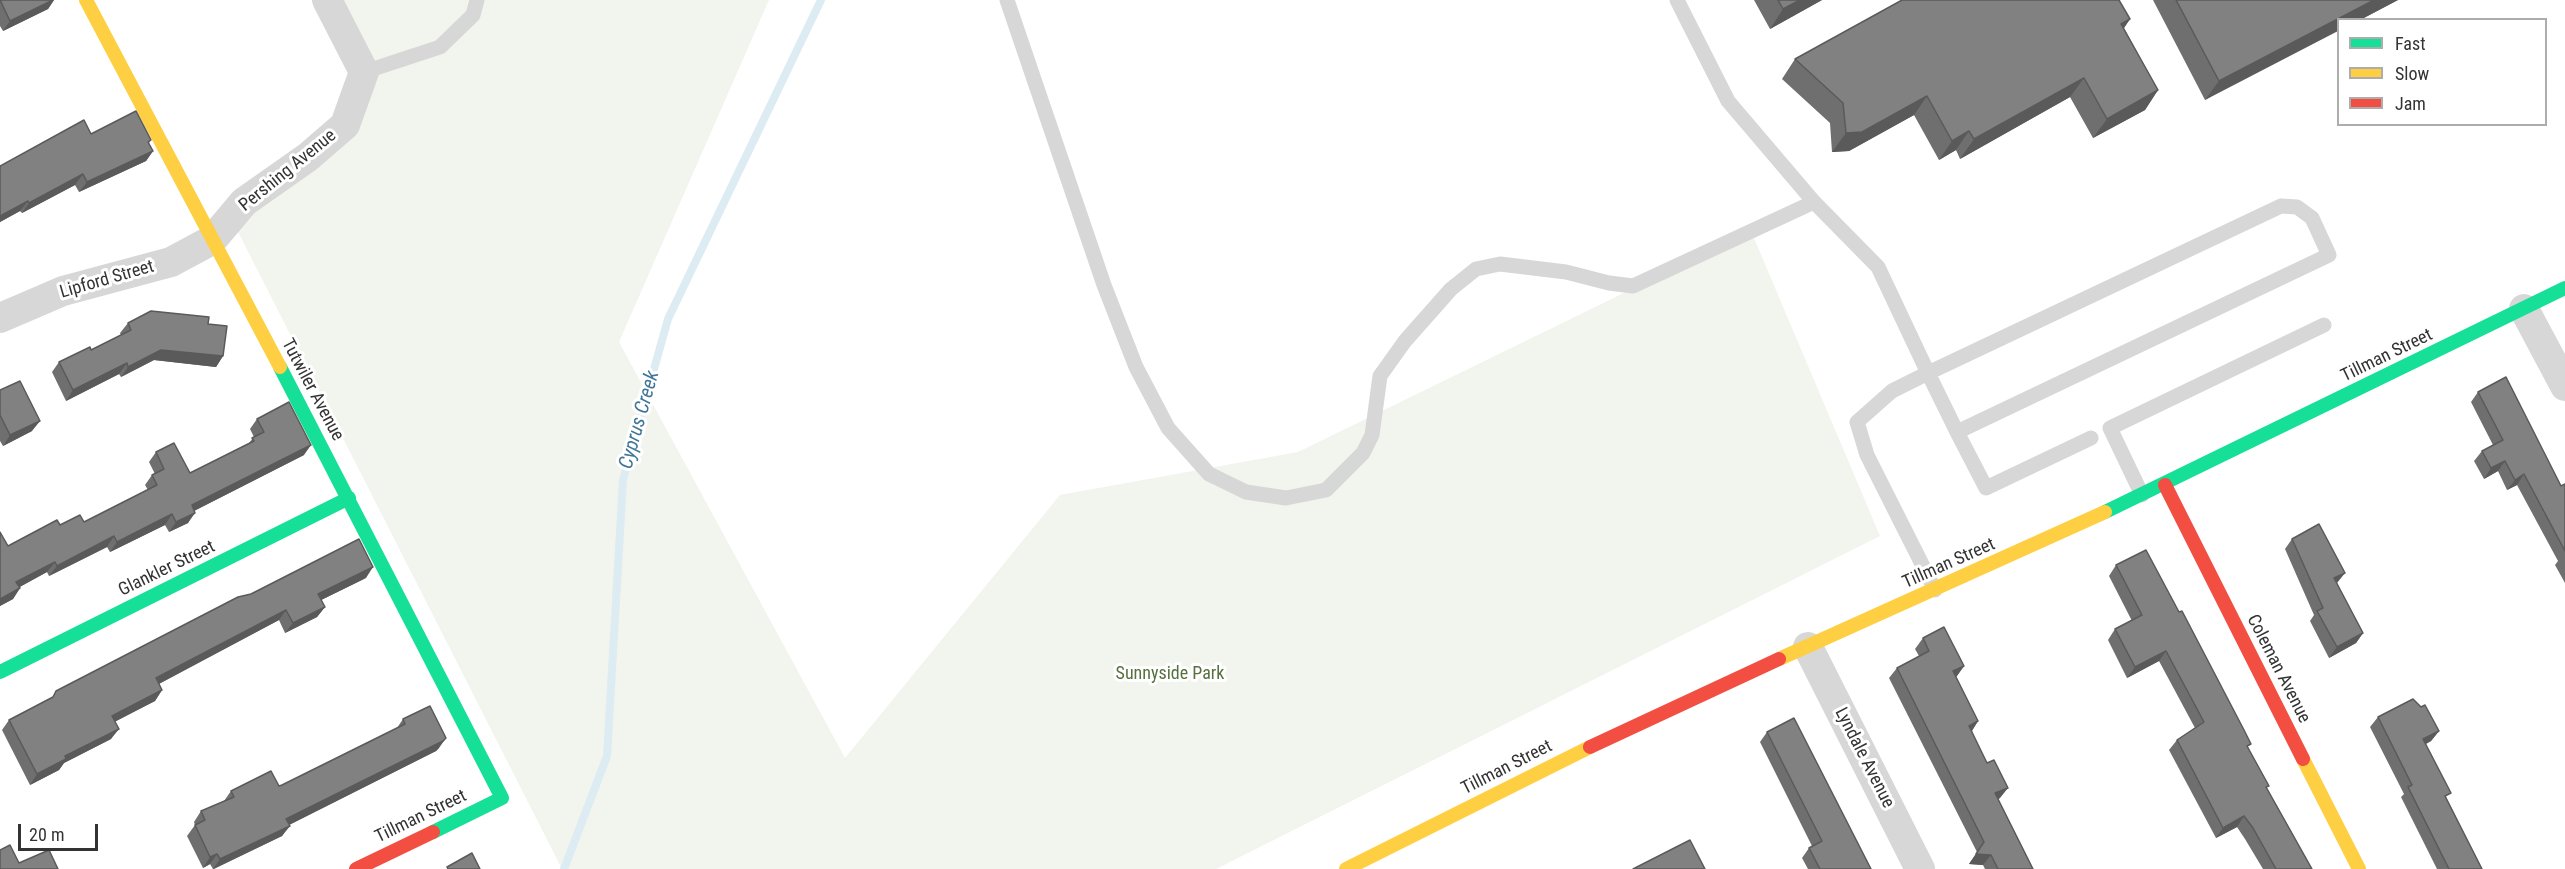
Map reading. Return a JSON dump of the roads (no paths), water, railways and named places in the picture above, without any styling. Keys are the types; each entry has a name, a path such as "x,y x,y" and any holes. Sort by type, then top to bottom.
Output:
{"street":[{"name":"Tutwiler Avenue","path":"86,0 349,498 502,798"},
{"path":"327,0 364,72"},
{"name":"Pershing Avenue","path":"212,240 244,202 308,157 345,125 364,72"},
{"name":"Lipford Street","path":"0,318 63,291 171,262 212,240"},
{"name":"Tillman Street","path":"1346,869 1648,718 2165,485 2565,288"},
{"path":"2524,309 2565,386"},
{"name":"Coleman Avenue","path":"2165,485 2360,869"},
{"name":"Glankler Street","path":"0,672 349,498"},
{"name":"Lyndale Avenue","path":"1808,647 1920,869"},
{"name":"Tillman Street","path":"356,869 502,798"}],"lane":[{"path":"364,72 440,47 473,15 477,0"},
{"path":"1007,0 1104,285 1137,368 1168,428 1209,474 1246,492 1286,498 1326,490 1363,453 1372,435 1380,376 1406,341 1451,289 1476,269 1500,264 1566,272 1609,283 1633,286 1814,202"},
{"path":"1677,0 1728,101 1814,202 1878,267 1986,488 2091,438"},
{"path":"1935,590 1867,455 1857,422 1892,391 1945,364 2281,206 2297,207 2312,218 2329,255 1957,432"},
{"path":"2142,495 2110,428 2324,325"}],"waterway":[{"name":"Cyprus Creek","path":"564,869 607,756 623,480 668,319 821,0"}],"park label":[{"name":"Sunnyside Park","path":"1170,674"}]}
